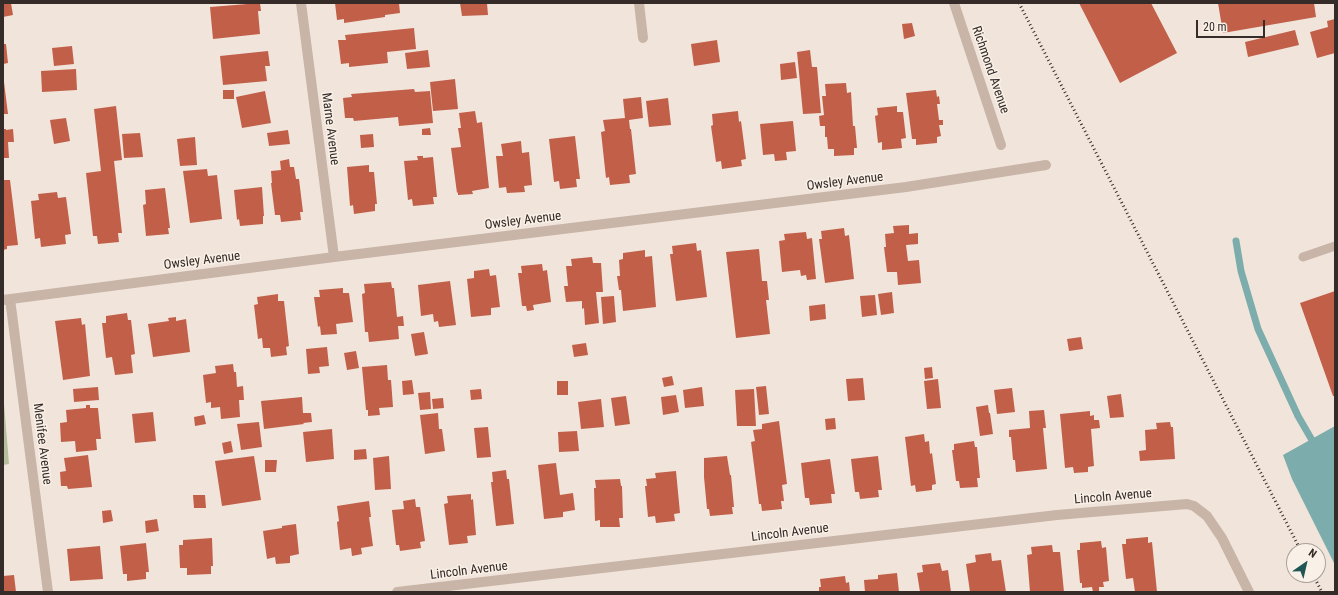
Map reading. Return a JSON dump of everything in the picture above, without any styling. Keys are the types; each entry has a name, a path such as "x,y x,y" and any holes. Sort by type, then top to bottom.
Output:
{"street":[{"name":"Marne Avenue","path":"301,3 334,258"},
{"path":"639,3 644,38"},
{"name":"Richmond Avenue","path":"954,3 1001,144"},
{"name":"Owsley Avenue","path":"6,299 906,187 1046,165"},
{"name":"Menifee Avenue","path":"6,299 48,592"},
{"name":"Lincoln Avenue","path":"397,592 1057,515 1187,504 1194,506 1207,516 1222,538 1249,592"}],"lane":[{"path":"1303,257 1335,246"}],"green space":[{"path":"3,391 9,464 3,465"}],"water":[{"path":"1335,426 1335,565 1326,547 1326,543 1324,543 1292,479 1283,455"}],"building":[{"path":"3,3 11,3 13,15 3,17"},
{"path":"260,3 261,11 258,11 260,34 213,39 210,7"},
{"path":"335,3 399,3 400,13 385,15 385,17 344,23 344,19 337,20"},
{"path":"460,3 487,3 488,15 462,16"},
{"path":"1079,3 1151,3 1177,53 1120,83"},
{"path":"1218,3 1314,3 1316,17 1223,33"},
{"path":"1335,19 1335,53 1317,58 1310,32 1328,27 1327,21"},
{"path":"912,23 915,36 904,39 902,24"},
{"path":"414,28 416,49 387,52 388,63 349,67 349,63 341,64 338,40 346,40 345,35"},
{"path":"1295,30 1299,45 1248,57 1245,42"},
{"path":"717,40 720,62 694,66 691,44"},
{"path":"3,44 6,44 8,63 3,64"},
{"path":"72,46 74,64 54,66 52,48"},
{"path":"428,50 430,67 407,69 405,53"},
{"path":"810,50 812,67 817,67 821,113 803,114 797,52"},
{"path":"268,51 270,66 265,66 267,81 223,85 220,56"},
{"path":"795,62 797,78 781,80 780,64"},
{"path":"76,69 77,90 42,92 41,71"},
{"path":"455,79 458,109 433,111 430,82"},
{"path":"4,82 8,114 3,114"},
{"path":"846,83 847,93 851,92 853,126 855,126 857,148 854,148 854,155 834,156 834,149 828,149 827,137 825,137 825,126 820,126 819,116 824,115 822,96 826,96 825,84"},
{"path":"414,89 415,92 430,91 433,123 399,126 398,117 354,121 353,118 345,118 343,98 352,97 351,94"},
{"path":"223,90 234,90 234,99 223,99"},
{"path":"936,90 937,97 939,96 940,104 937,104 939,120 943,120 943,125 939,125 941,136 937,137 937,143 916,145 916,139 912,139 906,93"},
{"path":"265,91 271,123 242,128 236,97"},
{"path":"641,97 643,118 629,120 636,174 629,175 630,183 610,185 609,177 606,178 601,132 605,131 603,120 625,118 623,99"},
{"path":"668,98 671,125 649,127 646,101"},
{"path":"116,106 122,160 114,161 122,233 118,233 119,242 98,244 97,236 93,236 86,173 101,171 94,109"},
{"path":"897,106 897,112 903,112 906,138 901,139 902,148 882,150 882,142 878,143 875,116 878,115 877,108"},
{"path":"475,111 477,123 482,122 489,188 472,191 473,194 458,195 451,148 461,147 458,128 461,128 459,113"},
{"path":"738,111 739,122 741,121 746,159 741,160 742,166 722,169 721,161 716,162 711,126 713,125 712,114"},
{"path":"66,118 70,141 54,144 50,120"},
{"path":"793,121 796,151 786,152 787,160 775,161 774,154 763,155 760,124"},
{"path":"430,128 431,135 422,135 422,129"},
{"path":"3,129 13,129 14,142 8,142 9,158 3,158"},
{"path":"288,130 290,144 269,146 267,133"},
{"path":"140,133 143,157 124,158 122,134"},
{"path":"373,134 374,147 361,148 360,135"},
{"path":"575,136 580,179 576,179 577,187 560,189 559,181 554,182 549,139"},
{"path":"195,137 197,165 180,166 177,139"},
{"path":"521,141 522,153 529,152 532,185 524,186 525,192 507,193 506,187 499,188 496,156 503,156 501,144"},
{"path":"417,156 423,156 423,158 433,157 437,197 433,197 434,204 413,206 412,199 408,200 404,161 418,160"},
{"path":"289,159 290,167 294,167 296,179 299,179 303,212 300,212 301,220 281,222 280,215 275,215 271,171 281,170 280,161"},
{"path":"369,165 369,172 374,172 377,204 375,204 375,211 354,214 353,205 350,206 347,167"},
{"path":"207,169 208,176 217,175 222,219 190,223 183,171"},
{"path":"3,180 10,180 18,245 7,246 7,249 3,250"},
{"path":"262,187 264,216 263,224 240,226 239,219 237,220 234,190"},
{"path":"165,188 170,228 168,228 169,234 146,236 143,205 146,204 145,190"},
{"path":"57,192 58,198 66,197 71,234 65,235 66,244 41,247 40,238 35,239 31,201 39,200 38,194"},
{"path":"909,225 909,234 918,233 918,244 906,245 908,261 919,260 921,283 898,285 897,272 887,272 884,247 886,247 885,234 894,233 893,226"},
{"path":"844,228 845,236 849,235 854,279 825,283 819,239 822,239 821,231"},
{"path":"806,232 807,239 812,238 816,279 807,280 806,275 801,276 800,270 782,272 779,241 785,240 784,234"},
{"path":"696,243 697,251 701,250 707,297 676,301 670,254 673,254 672,246"},
{"path":"759,249 762,281 767,281 769,300 766,300 770,334 736,338 726,252"},
{"path":"645,250 645,257 652,256 656,307 623,311 621,290 619,290 617,276 620,276 619,260 623,259 623,253"},
{"path":"592,257 593,263 601,263 603,292 596,292 599,323 585,325 582,301 566,302 564,286 568,286 566,266 572,266 571,259"},
{"path":"542,264 543,271 547,270 551,302 533,305 534,310 527,311 526,306 522,306 518,273 522,273 521,266"},
{"path":"489,269 490,276 496,275 500,307 491,308 491,315 471,317 467,279 474,278 474,271"},
{"path":"450,281 456,325 439,327 438,321 434,322 433,314 421,316 418,285"},
{"path":"391,282 392,288 394,288 397,317 403,316 404,326 398,326 399,339 369,342 368,332 365,332 362,294 365,293 364,284"},
{"path":"343,288 343,293 349,293 353,322 336,324 337,334 321,335 320,326 318,327 314,297 320,297 319,290"},
{"path":"1335,291 1335,396 1333,396 1300,303"},
{"path":"892,292 894,313 881,315 878,294"},
{"path":"278,294 278,301 284,301 289,346 286,347 287,355 271,357 270,348 263,348 262,338 258,339 254,305 258,304 257,297"},
{"path":"875,295 877,315 862,317 860,296"},
{"path":"614,296 616,322 603,324 601,297"},
{"path":"825,304 826,319 810,321 809,306"},
{"path":"127,313 128,320 131,320 135,354 131,355 133,373 115,375 112,357 106,358 102,323 106,323 106,316"},
{"path":"176,317 176,321 186,319 190,352 153,357 148,324 169,321 168,318"},
{"path":"81,318 82,325 85,324 90,376 63,380 55,321"},
{"path":"424,332 428,354 415,356 411,334"},
{"path":"1081,337 1083,349 1069,351 1067,339"},
{"path":"586,343 588,355 574,357 572,345"},
{"path":"327,347 329,366 319,367 320,373 308,374 306,349"},
{"path":"356,351 359,368 347,370 344,353"},
{"path":"233,364 234,372 236,372 237,387 243,386 244,400 239,400 240,417 221,419 220,407 211,408 211,402 206,403 203,375 216,373 215,366"},
{"path":"387,365 388,380 391,380 393,407 379,408 380,415 368,416 368,410 366,410 362,367"},
{"path":"932,367 933,378 925,379 924,368"},
{"path":"672,376 674,385 664,387 662,378"},
{"path":"863,378 865,400 848,401 846,379"},
{"path":"938,379 941,408 927,409 924,381"},
{"path":"412,380 414,394 403,395 402,381"},
{"path":"557,381 568,381 568,395 557,395"},
{"path":"766,386 769,414 759,415 756,387"},
{"path":"98,387 99,400 74,402 73,389"},
{"path":"702,387 704,406 685,408 683,390"},
{"path":"1012,388 1015,412 997,414 994,390"},
{"path":"481,389 482,399 471,400 470,390"},
{"path":"754,389 756,426 737,426 735,390"},
{"path":"430,392 431,409 420,410 418,393"},
{"path":"1121,394 1124,417 1110,418 1107,396"},
{"path":"676,395 679,412 663,415 661,397"},
{"path":"626,396 630,424 615,426 611,398"},
{"path":"302,397 303,413 311,413 312,422 264,429 261,401"},
{"path":"443,398 444,408 433,409 432,399"},
{"path":"601,399 604,427 581,429 578,402"},
{"path":"86,405 90,405 90,408 98,408 101,439 96,439 97,450 76,452 75,441 61,442 60,423 67,422 66,410 86,408"},
{"path":"988,405 993,434 980,436 976,407"},
{"path":"1044,410 1046,428 1043,428 1047,469 1016,472 1009,430 1030,428 1029,411"},
{"path":"1090,411 1090,416 1094,415 1094,420 1099,420 1100,428 1091,429 1094,466 1088,467 1088,472 1074,473 1073,467 1065,468 1060,414"},
{"path":"153,412 156,441 135,443 132,414"},
{"path":"438,413 439,429 442,429 445,451 425,454 420,415"},
{"path":"204,415 206,424 195,426 194,417"},
{"path":"835,418 836,429 826,430 825,419"},
{"path":"779,421 787,484 782,485 784,501 781,501 782,509 762,511 761,504 759,504 751,442 755,441 753,430 762,429 762,424"},
{"path":"259,422 262,447 241,450 237,424"},
{"path":"1170,422 1171,427 1173,427 1175,459 1140,461 1139,451 1146,450 1145,430 1157,429 1156,423"},
{"path":"488,427 491,457 477,458 474,428"},
{"path":"332,429 334,459 306,462 303,432"},
{"path":"577,431 579,451 559,452 558,432"},
{"path":"924,434 925,442 929,441 930,454 932,453 936,484 932,485 932,490 916,492 915,485 911,486 905,437"},
{"path":"231,441 233,452 224,454 222,443"},
{"path":"974,441 975,447 977,447 980,478 977,478 978,487 960,488 959,481 956,481 952,450 954,450 954,444"},
{"path":"366,449 367,459 354,460 354,450"},
{"path":"88,455 92,487 68,489 67,486 61,486 60,472 66,471 64,458"},
{"path":"254,456 261,500 222,506 215,461"},
{"path":"389,456 391,489 375,490 373,458"},
{"path":"727,456 731,475 734,507 732,507 733,514 710,516 709,509 707,509 704,458"},
{"path":"878,456 882,490 878,490 879,497 860,499 859,492 855,492 851,459"},
{"path":"830,459 835,494 831,494 832,503 810,505 809,498 805,498 801,463"},
{"path":"265,460 277,460 276,472 265,472"},
{"path":"556,463 560,495 573,493 575,510 563,512 563,517 544,519 538,465"},
{"path":"506,470 507,479 509,479 514,524 496,526 491,482 493,482 492,472"},
{"path":"676,471 680,513 674,514 675,521 656,523 655,516 648,517 645,486 647,486 646,479 656,478 655,473"},
{"path":"620,479 622,486 623,518 619,518 620,527 600,527 600,520 595,521 595,480"},
{"path":"471,494 471,500 473,499 476,535 467,536 468,543 449,545 444,504 448,503 447,496"},
{"path":"193,495 205,495 206,508 194,508"},
{"path":"415,499 416,507 420,507 425,541 420,542 421,548 400,551 399,545 396,545 392,510 404,509 403,501"},
{"path":"369,501 371,517 369,517 373,546 361,548 362,554 352,556 351,548 340,550 337,506"},
{"path":"111,510 113,521 103,523 102,511"},
{"path":"157,519 159,531 146,533 145,521"},
{"path":"296,524 299,554 290,556 290,563 276,564 275,557 267,559 263,531"},
{"path":"1148,537 1148,543 1152,542 1157,592 1135,592 1133,578 1126,579 1122,544 1126,544 1126,539"},
{"path":"212,538 213,566 211,566 211,574 187,575 187,568 180,568 179,545 183,545 183,540"},
{"path":"1101,541 1102,548 1106,547 1109,581 1103,582 1104,587 1099,587 1099,592 1093,592 1092,587 1082,588 1082,583 1080,583 1077,550 1080,550 1080,543"},
{"path":"146,543 149,572 146,572 146,579 127,581 127,574 123,574 120,546"},
{"path":"1052,545 1053,552 1060,552 1064,592 1030,592 1027,555 1032,554 1031,547"},
{"path":"100,546 103,579 70,581 67,549"},
{"path":"991,553 992,561 1001,560 1006,592 970,592 966,564 976,562 975,555"},
{"path":"940,563 942,571 948,570 951,592 920,592 917,573 923,572 922,565"},
{"path":"897,573 899,592 865,592 864,580 878,579 878,575"},
{"path":"14,575 16,592 3,592 3,576"},
{"path":"845,576 846,583 849,582 850,592 819,592 819,587 821,587 820,579"}],"waterway":[{"path":"1236,241 1241,271 1258,329 1298,416 1316,447"}],"railway":[{"path":"1019,3 1297,543"},
{"path":"1317,583 1322,592"}]}
